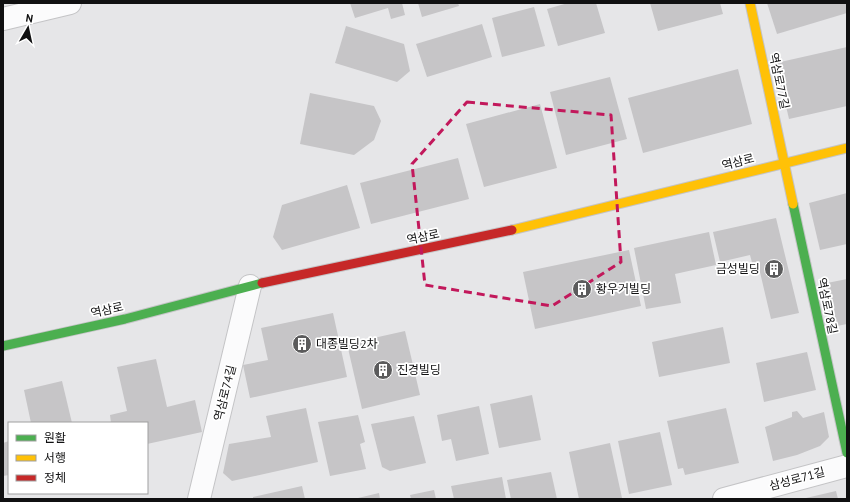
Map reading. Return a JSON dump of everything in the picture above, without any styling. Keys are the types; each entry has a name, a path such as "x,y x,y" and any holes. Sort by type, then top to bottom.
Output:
{"main road":[{"name":"역삼로77길","path":"750,3 784,164"},
{"name":"역삼로","path":"3,346 125,319 250,286 507,230 847,148"},
{"name":"역삼로78길","path":"784,164 847,454"}],"street":[{"path":"3,19 70,3"},
{"name":"역삼로74길","path":"199,499 250,286"},
{"name":"삼성로71길","path":"724,499 847,466"}],"highlighted area":[{"path":"467,102 611,115 621,262 552,306 425,285 412,164"}],"building":[{"path":"350,3 402,3 405,15 391,19 388,8 355,18"},
{"path":"418,3 458,3 459,6 422,17"},
{"path":"568,3 596,3 605,33 558,46 547,9"},
{"path":"650,3 720,3 723,14 658,31"},
{"path":"767,3 847,3 847,13 777,34"},
{"path":"534,7 545,46 502,57 492,18"},
{"path":"482,24 492,57 427,77 416,44"},
{"path":"346,26 404,44 410,71 397,82 335,63"},
{"path":"847,47 847,106 789,119 776,63"},
{"path":"738,69 752,124 643,153 628,98"},
{"path":"610,77 627,139 566,155 550,92"},
{"path":"310,93 374,106 381,121 374,140 354,155 300,144"},
{"path":"540,104 557,168 484,187 466,124"},
{"path":"458,158 469,199 371,224 360,183"},
{"path":"347,185 360,228 282,250 273,237 282,205"},
{"path":"847,193 847,244 820,250 809,203"},
{"name":"금성빌딩","path":"776,218 799,313 771,319 759,268 754,270 750,255 720,262 713,232"},
{"path":"709,232 716,265 675,274 681,303 646,309 634,248"},
{"name":"황우거빌딩","path":"629,250 641,306 535,329 523,272"},
{"path":"847,279 847,324 837,326 827,283"},
{"name":"대종빌딩2차","path":"333,313 347,377 250,398 243,365 268,360 261,328"},
{"path":"723,327 730,363 659,377 652,342"},
{"name":"진경빌딩","path":"405,331 420,395 362,409 347,344"},
{"path":"807,352 816,390 764,402 756,363"},
{"path":"156,359 167,407 195,400 202,432 148,444 148,422 111,422 110,415 127,411 117,367"},
{"path":"62,381 72,422 31,422 24,390"},
{"path":"532,395 541,440 499,448 490,404"},
{"path":"479,406 489,454 456,461 451,439 442,441 437,415"},
{"path":"306,408 318,462 232,481 223,473 229,444 271,437 266,416"},
{"path":"726,408 739,463 685,475 683,468 678,469 667,421"},
{"path":"797,411 803,418 824,412 829,437 820,446 797,455 773,461 765,427 792,417 792,412"},
{"path":"358,415 365,442 360,444 366,469 330,476 318,422"},
{"path":"414,416 426,463 390,471 382,467 371,424"},
{"path":"660,432 672,485 629,494 618,441"},
{"path":"8,441 8,475 3,476 3,443"},
{"path":"610,443 622,498 579,499 569,452"},
{"path":"551,472 557,499 511,499 507,480"},
{"path":"502,477 506,499 454,499 451,486"},
{"path":"302,486 305,499 253,499 253,497"},
{"path":"434,490 436,499 411,499 410,495"},
{"path":"836,491 838,499 806,499 806,498"},
{"path":"379,493 380,499 358,499 358,498"}],"traffic: fast":[{"path":"793,204 847,453"},
{"path":"3,346 125,319 262,283"}],"traffic: slow":[{"path":"750,3 793,204"},
{"path":"512,230 847,148"}],"traffic: jam":[{"path":"262,283 512,230"}],"place":[{"name":"금성빌딩","path":"774,269"},
{"name":"황우거빌딩","path":"582,289"},
{"name":"대종빌딩2차","path":"302,344"},
{"name":"진경빌딩","path":"383,370"}]}
